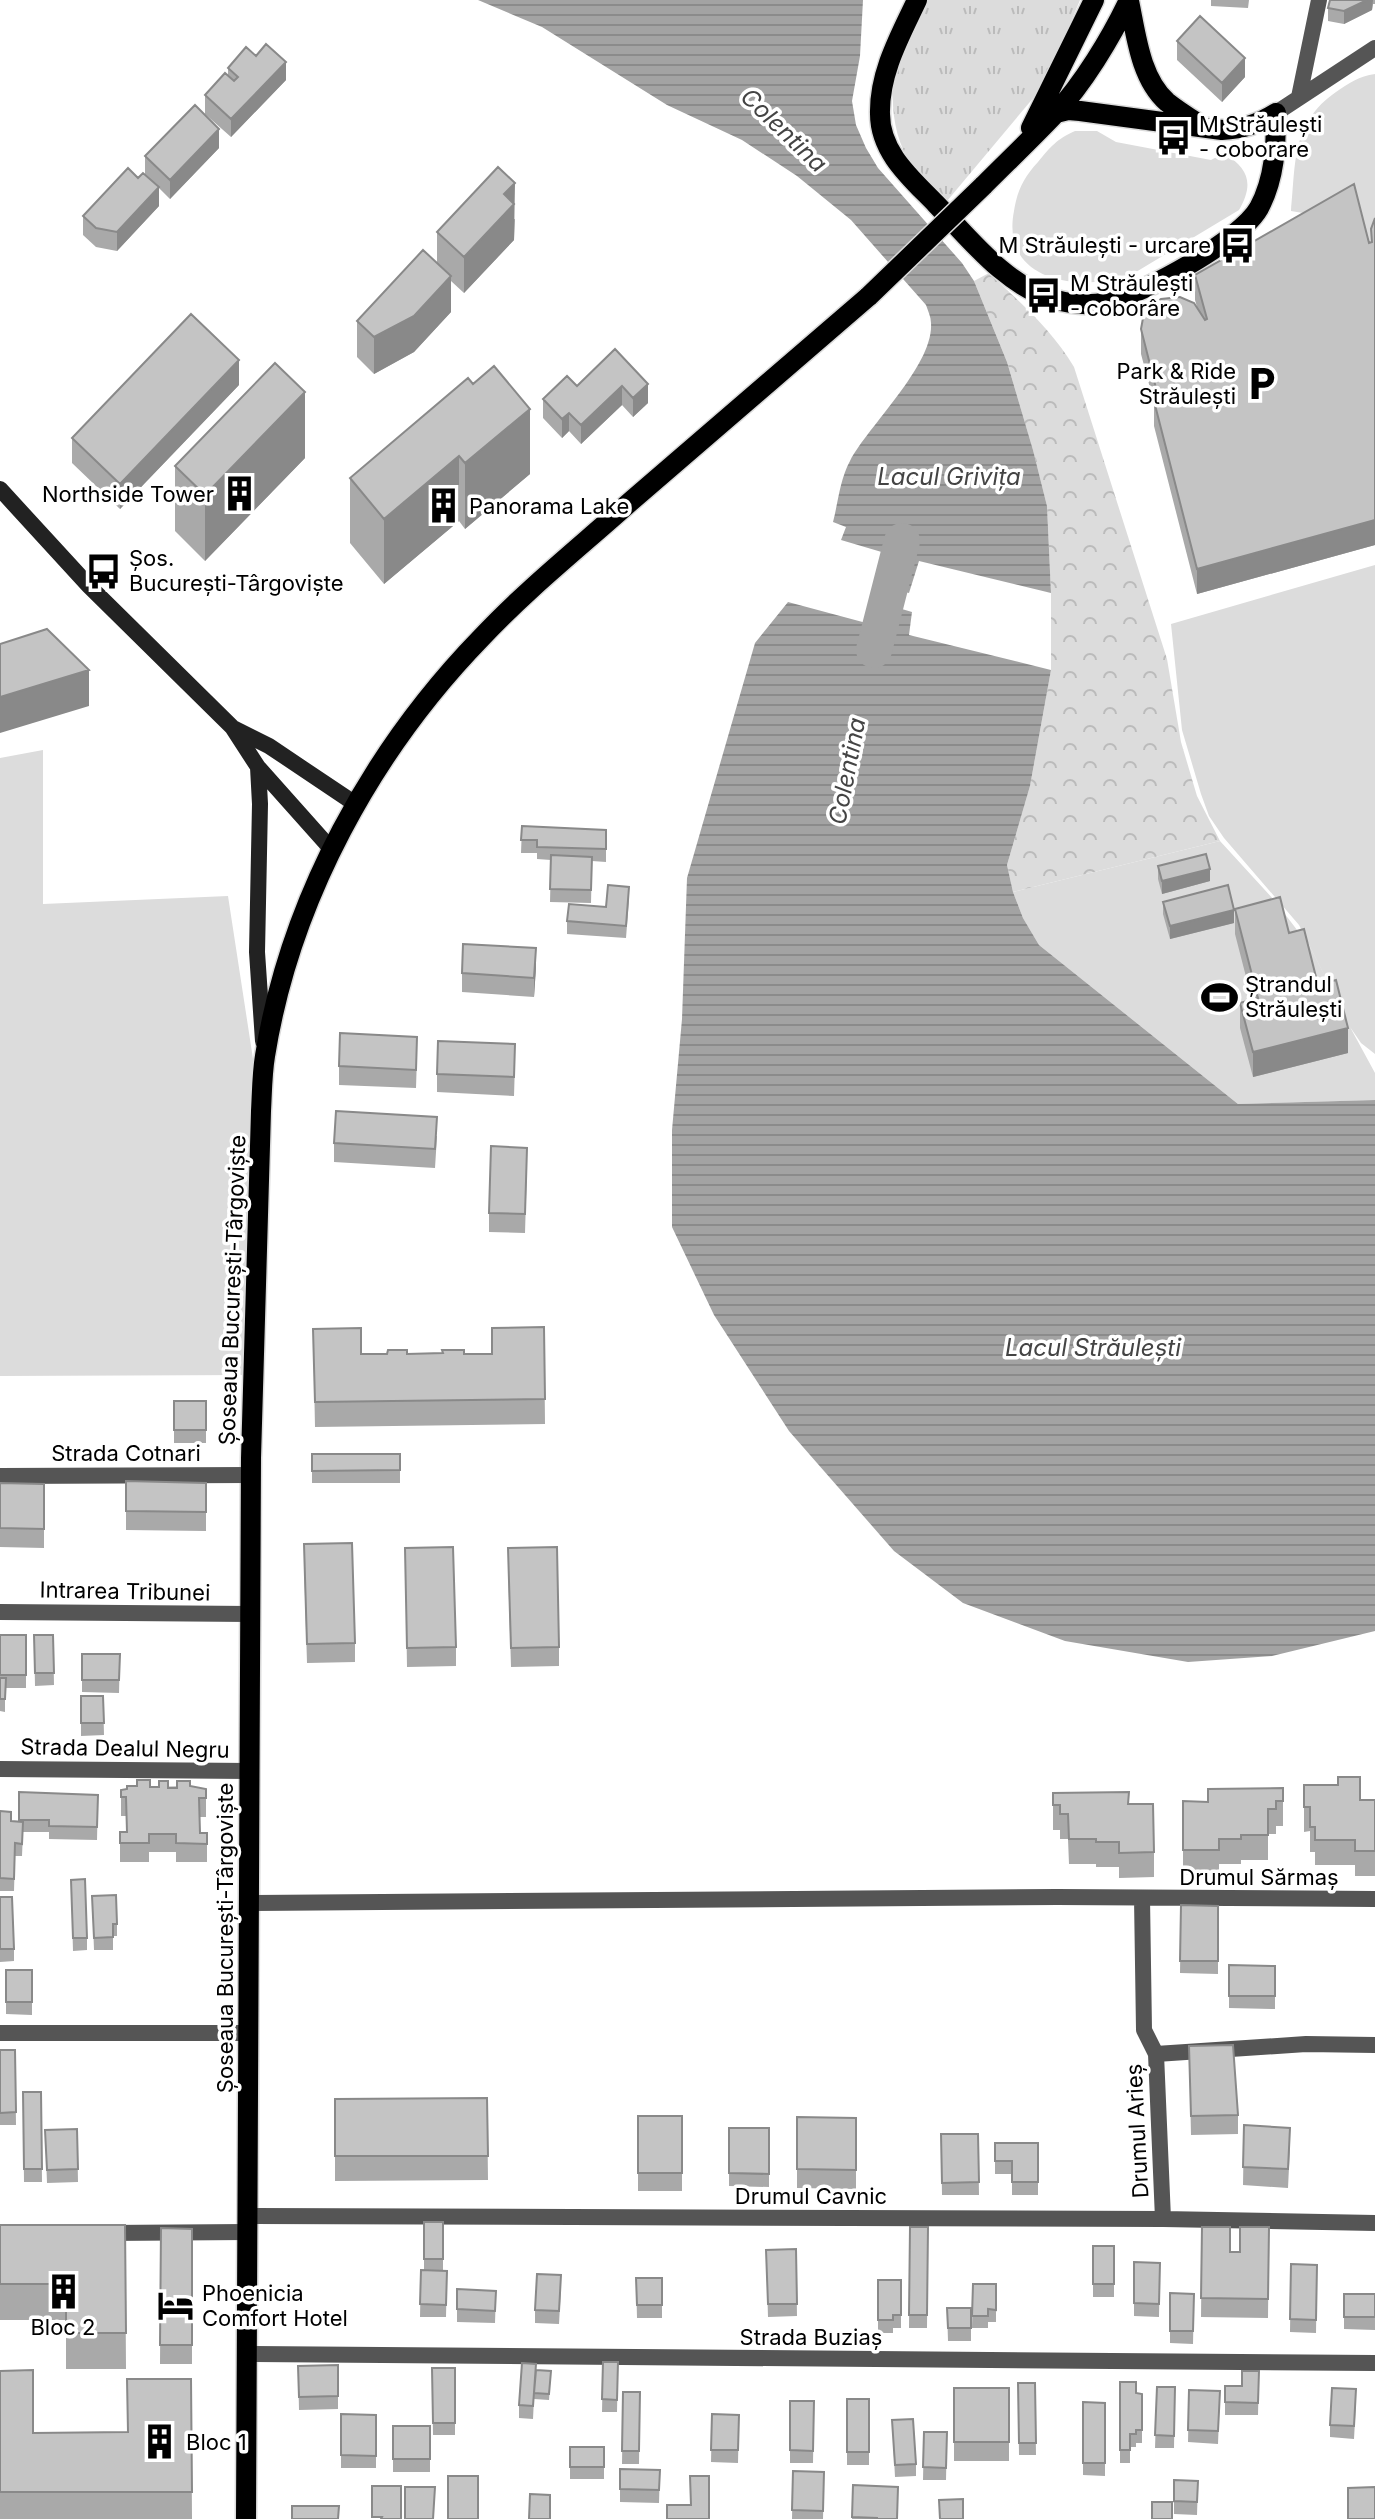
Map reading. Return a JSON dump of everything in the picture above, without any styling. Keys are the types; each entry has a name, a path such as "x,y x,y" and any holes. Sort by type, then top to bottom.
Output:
{"main road":[{"path":"917,0 894,49 881,93 880,117 886,143 900,166 986,256 1021,284 1056,300 1085,305 1135,294 1232,238 1250,222 1269,186 1276,149 1276,113"},
{"path":"1008,161 1035,121 1094,0"},
{"path":"1129,0 1144,65 1156,89 1165,101 1205,129"},
{"path":"1008,161 1056,113 1120,19 1129,0"},
{"path":"1056,113 1080,111 1205,129 1241,129 1276,113"},
{"name":"Șoseaua București-Târgoviște","path":"246,2519 251,1475 258,1158 264,1058 298,929 332,850 394,744 417,712 483,635 717,425 869,296 1008,161"},
{"path":"0,489 89,586 232,727 258,767 332,850"},
{"path":"232,727 269,746 357,805"},
{"path":"258,767 257,952 264,1058"}],"street":[{"path":"1299,97 1319,0"},
{"path":"1276,113 1375,48"},
{"name":"Strada Cotnari","path":"0,1476 251,1475"},
{"name":"Intrarea Tribunei","path":"0,1612 250,1614"},
{"name":"Strada Dealul Negru","path":"0,1769 250,1771"},
{"name":"Drumul Sărmaș","path":"251,1903 1057,1897 1375,1899"},
{"name":"Drumul Arieș","path":"1142,1898 1144,2030 1156,2054 1163,2219"},
{"path":"0,2033 249,2033"},
{"path":"1156,2054 1306,2044 1375,2045"},
{"name":"Drumul Cavnic","path":"93,2233 247,2224 1163,2219 1375,2223"},
{"name":"Strada Buziaș","path":"247,2354 1375,2363"}],"green space":[{"path":"927,0 1080,0 1045,84 947,201 912,165 900,143 894,118 896,68"},
{"path":"1375,74 1373,248 1309,214 1291,211 1298,145 1311,117 1321,104 1341,89 1359,78"},
{"path":"1075,131 1097,131 1116,142 1211,160 1224,153 1244,171 1247,185 1244,201 1239,210 1131,275 1090,282 1048,276 1032,267 1019,254 1013,235 1015,204 1033,168 1054,144"},
{"path":"989,273 1046,329 1074,367 1167,659 1181,742 1197,796 1220,841 1013,892 1007,865 1030,786 1051,670 1051,593 1047,506 1007,362 974,281"},
{"path":"1375,565 1375,1054 1361,1043 1350,1027 1375,1073 1375,1100 1238,1104 1039,945 1023,918 1013,892 1220,841 1275,901 1310,947 1334,994 1299,925 1224,838 1209,816 1182,730 1171,624"},
{"path":"43,750 43,904 228,896 261,1111 253,1375 0,1376 0,758"}],"water":[{"name":"Lacul Grivița","path":"478,0 863,0 860,56 852,101 856,125 878,168 962,263 974,281 1007,362 1047,506 1051,593 919,561 909,593 875,584 885,553 841,540 846,527 833,522 850,461 912,376 922,357 929,340 931,323 926,305 851,220 797,176 742,140 667,105 542,27"},
{"name":"Lacul Străulești","path":"788,602 870,624 878,602 912,612 909,635 1051,670 1030,786 1007,865 1023,918 1039,945 1238,1104 1375,1100 1375,1631 1272,1656 1188,1662 1065,1641 963,1603 894,1551 789,1431 714,1315 672,1227 672,1130 682,1019 687,878 755,643"}],"building":[{"path":"1330,0 1367,0 1344,11 1328,8"},
{"path":"1200,16 1245,58 1222,83 1177,41"},
{"path":"266,44 286,62 231,119 205,95 225,73 234,81 238,77 228,68 246,47 256,56"},
{"path":"195,105 219,129 170,180 145,156"},
{"path":"498,167 515,183 504,194 514,204 464,257 437,232"},
{"path":"128,168 138,178 143,173 159,187 117,232 96,228 83,216"},
{"name":"Park & Ride Străulești","path":"1354,184 1369,243 1372,242 1371,229 1375,218 1375,520 1197,569 1154,401 1159,400 1141,329 1143,318 1148,308 1161,299 1180,297 1194,303 1207,319 1195,275"},
{"path":"423,250 451,276 414,316 374,337 357,321"},
{"path":"191,314 239,360 120,484 72,438"},
{"path":"615,349 648,384 633,398 622,386 581,425 569,413 562,419 543,399 567,376 577,386"},
{"path":"275,363 305,392 205,495 175,466"},
{"path":"494,366 530,409 465,463 459,456 384,519 350,478 468,378 473,384"},
{"path":"47,629 89,670 0,697 0,644"},
{"path":"522,826 606,830 606,849 537,847 537,840 521,840"},
{"path":"1206,854 1210,869 1162,881 1158,866"},
{"path":"551,855 592,857 591,890 550,889"},
{"path":"608,885 629,887 626,926 567,921 569,904 606,907"},
{"path":"1228,885 1234,910 1170,926 1163,902"},
{"path":"1280,897 1289,933 1304,929 1318,985 1336,980 1348,1028 1253,1052 1240,1003 1258,998 1235,909"},
{"path":"463,944 536,948 534,978 462,973"},
{"path":"340,1033 417,1037 416,1070 339,1066"},
{"path":"438,1041 515,1044 514,1077 437,1074"},
{"path":"336,1111 437,1117 435,1149 334,1143"},
{"path":"491,1146 527,1148 525,1214 489,1213"},
{"path":"544,1327 545,1399 315,1402 313,1329 361,1328 361,1354 387,1354 388,1350 407,1350 407,1354 464,1350 464,1354 492,1354 492,1328"},
{"path":"174,1401 206,1401 206,1430 174,1430"},
{"path":"312,1454 400,1454 400,1470 312,1471"},
{"path":"126,1481 206,1483 206,1512 126,1511"},
{"path":"0,1483 44,1484 44,1529 0,1528"},
{"path":"352,1543 355,1643 307,1644 304,1544"},
{"path":"453,1547 456,1647 407,1648 405,1548"},
{"path":"557,1547 559,1647 511,1648 508,1548"},
{"path":"0,1635 26,1635 26,1675 0,1675"},
{"path":"34,1635 53,1635 54,1673 35,1673"},
{"path":"82,1654 120,1654 119,1680 82,1680"},
{"path":"0,1678 6,1678 5,1699 0,1699"},
{"path":"81,1696 103,1696 104,1723 81,1723"},
{"path":"1338,1777 1360,1777 1360,1800 1375,1800 1375,1851 1355,1851 1355,1840 1315,1840 1315,1827 1310,1827 1310,1807 1304,1807 1304,1785 1338,1785"},
{"path":"137,1780 150,1780 150,1787 159,1787 159,1781 168,1781 168,1788 177,1788 177,1781 190,1781 190,1786 206,1789 206,1798 199,1798 200,1833 207,1833 207,1844 176,1843 176,1834 149,1834 149,1843 120,1843 120,1832 127,1832 126,1797 121,1797 121,1790 127,1789 127,1786 137,1786"},
{"path":"1283,1788 1283,1801 1276,1801 1276,1809 1268,1809 1268,1835 1219,1839 1219,1850 1183,1850 1183,1801 1208,1802 1208,1789"},
{"path":"19,1792 98,1795 97,1827 49,1826 49,1820 19,1820"},
{"path":"1129,1792 1128,1804 1153,1804 1154,1852 1119,1853 1119,1842 1069,1839 1068,1814 1060,1814 1060,1805 1053,1805 1053,1793"},
{"path":"0,1811 11,1812 11,1821 23,1822 22,1844 15,1843 14,1879 0,1878"},
{"path":"85,1879 87,1938 73,1938 71,1880"},
{"path":"116,1895 117,1924 113,1924 113,1937 94,1938 92,1896"},
{"path":"0,1897 12,1897 14,1949 0,1949"},
{"path":"1181,1905 1218,1906 1218,1961 1180,1961"},
{"path":"1229,1965 1275,1966 1275,1996 1229,1996"},
{"path":"6,1970 32,1970 32,2002 6,2002"},
{"path":"1233,2045 1238,2115 1191,2116 1189,2046"},
{"path":"0,2050 15,2050 16,2112 0,2113"},
{"path":"23,2092 41,2092 42,2169 24,2169"},
{"path":"487,2098 488,2156 335,2156 335,2099"},
{"path":"638,2116 682,2116 682,2173 638,2173"},
{"path":"797,2117 856,2118 856,2170 797,2169"},
{"path":"1244,2125 1290,2128 1288,2169 1243,2167"},
{"path":"729,2128 769,2128 769,2174 729,2173"},
{"path":"77,2129 78,2169 47,2170 45,2130"},
{"path":"941,2134 978,2134 979,2182 942,2183"},
{"path":"995,2143 1038,2143 1038,2182 1012,2182 1012,2161 995,2161"},
{"path":"424,2222 443,2222 443,2259 424,2259"},
{"path":"0,2225 125,2225 126,2333 66,2333 66,2284 0,2284"},
{"path":"910,2227 928,2227 927,2315 909,2315"},
{"path":"1202,2227 1230,2227 1230,2252 1240,2252 1240,2227 1269,2227 1268,2299 1201,2298"},
{"name":"Phoenicia Comfort Hotel","path":"161,2228 192,2229 192,2345 160,2345"},
{"path":"1093,2246 1114,2246 1114,2284 1093,2284"},
{"path":"796,2249 797,2304 768,2304 766,2250"},
{"path":"1134,2262 1160,2263 1159,2304 1134,2303"},
{"path":"1291,2264 1317,2265 1316,2320 1290,2319"},
{"path":"421,2270 447,2271 446,2305 420,2304"},
{"path":"537,2274 561,2275 559,2311 535,2310"},
{"path":"636,2278 662,2278 662,2305 637,2305"},
{"path":"878,2280 901,2280 901,2315 893,2315 893,2320 878,2320"},
{"path":"973,2284 996,2284 996,2310 988,2309 988,2316 972,2316"},
{"path":"457,2289 496,2291 495,2311 457,2309"},
{"path":"1170,2293 1194,2294 1193,2331 1170,2331"},
{"path":"1344,2294 1375,2294 1375,2317 1344,2317"},
{"path":"947,2308 971,2308 971,2328 948,2328"},
{"path":"603,2362 618,2362 617,2400 602,2399"},
{"path":"522,2363 536,2364 533,2406 519,2405"},
{"path":"338,2365 338,2396 299,2397 298,2366"},
{"path":"432,2368 455,2368 455,2423 433,2423"},
{"path":"33,2370 33,2433 128,2432 127,2379 191,2379 192,2492 0,2492 0,2371"},
{"path":"536,2370 551,2371 549,2394 534,2393"},
{"path":"1242,2371 1259,2371 1258,2403 1225,2402 1225,2386 1242,2386"},
{"path":"1120,2382 1136,2382 1136,2393 1142,2394 1142,2430 1130,2434 1130,2450 1120,2450"},
{"path":"1018,2383 1035,2383 1036,2443 1019,2443"},
{"path":"1157,2387 1175,2387 1174,2436 1155,2435"},
{"path":"954,2388 1009,2388 1009,2442 954,2442"},
{"path":"1332,2388 1356,2389 1354,2426 1330,2425"},
{"path":"1189,2390 1220,2391 1218,2431 1188,2430"},
{"path":"623,2392 640,2392 639,2451 622,2451"},
{"path":"847,2399 869,2399 869,2452 847,2452"},
{"path":"790,2401 814,2401 813,2451 790,2450"},
{"path":"1083,2402 1105,2403 1105,2463 1083,2463"},
{"path":"341,2414 376,2415 376,2456 341,2455"},
{"path":"712,2414 739,2415 738,2450 711,2450"},
{"path":"913,2419 916,2464 895,2465 892,2420"},
{"path":"393,2426 430,2426 430,2459 393,2459"},
{"path":"924,2432 947,2432 946,2468 923,2467"},
{"path":"570,2447 604,2447 604,2467 570,2467"},
{"path":"620,2469 660,2470 659,2490 620,2489"},
{"path":"793,2471 824,2472 823,2511 792,2510"},
{"path":"448,2476 478,2476 478,2519 448,2519"},
{"path":"690,2476 709,2476 709,2519 667,2519 667,2505 691,2505"},
{"path":"1174,2480 1198,2481 1197,2502 1174,2501"},
{"path":"853,2485 898,2487 897,2519 852,2517"},
{"path":"372,2486 401,2486 401,2519 372,2517"},
{"path":"405,2487 435,2487 433,2519 405,2519"},
{"path":"1375,2487 1375,2519 1348,2519 1348,2488"},
{"path":"530,2494 550,2495 550,2519 529,2519"},
{"path":"963,2499 963,2519 940,2519 939,2500"},
{"path":"1152,2502 1172,2502 1172,2519 1152,2519"},
{"path":"292,2506 339,2506 338,2519 292,2519"}],"waterway":[{"name":"Colentina","path":"874,650 902,541"}],"place":[{"name":"M Străulești - coborare","path":"1173,137"},
{"name":"M Străulești - urcare","path":"1237,245"},
{"name":"M Străulești - coborâre","path":"1044,296"},
{"name":"Park & Ride Străulești","path":"1262,384"},
{"name":"Northside Tower","path":"240,494"},
{"name":"Panorama Lake","path":"443,506"},
{"name":"Șos. București-Târgoviște","path":"103,571"},
{"name":"Ștrandul Străulești","path":"1219,997"},
{"name":"Bloc 2","path":"63,2291"},
{"name":"Phoenicia Comfort Hotel","path":"176,2306"},
{"name":"Bloc 1","path":"160,2442"}]}
